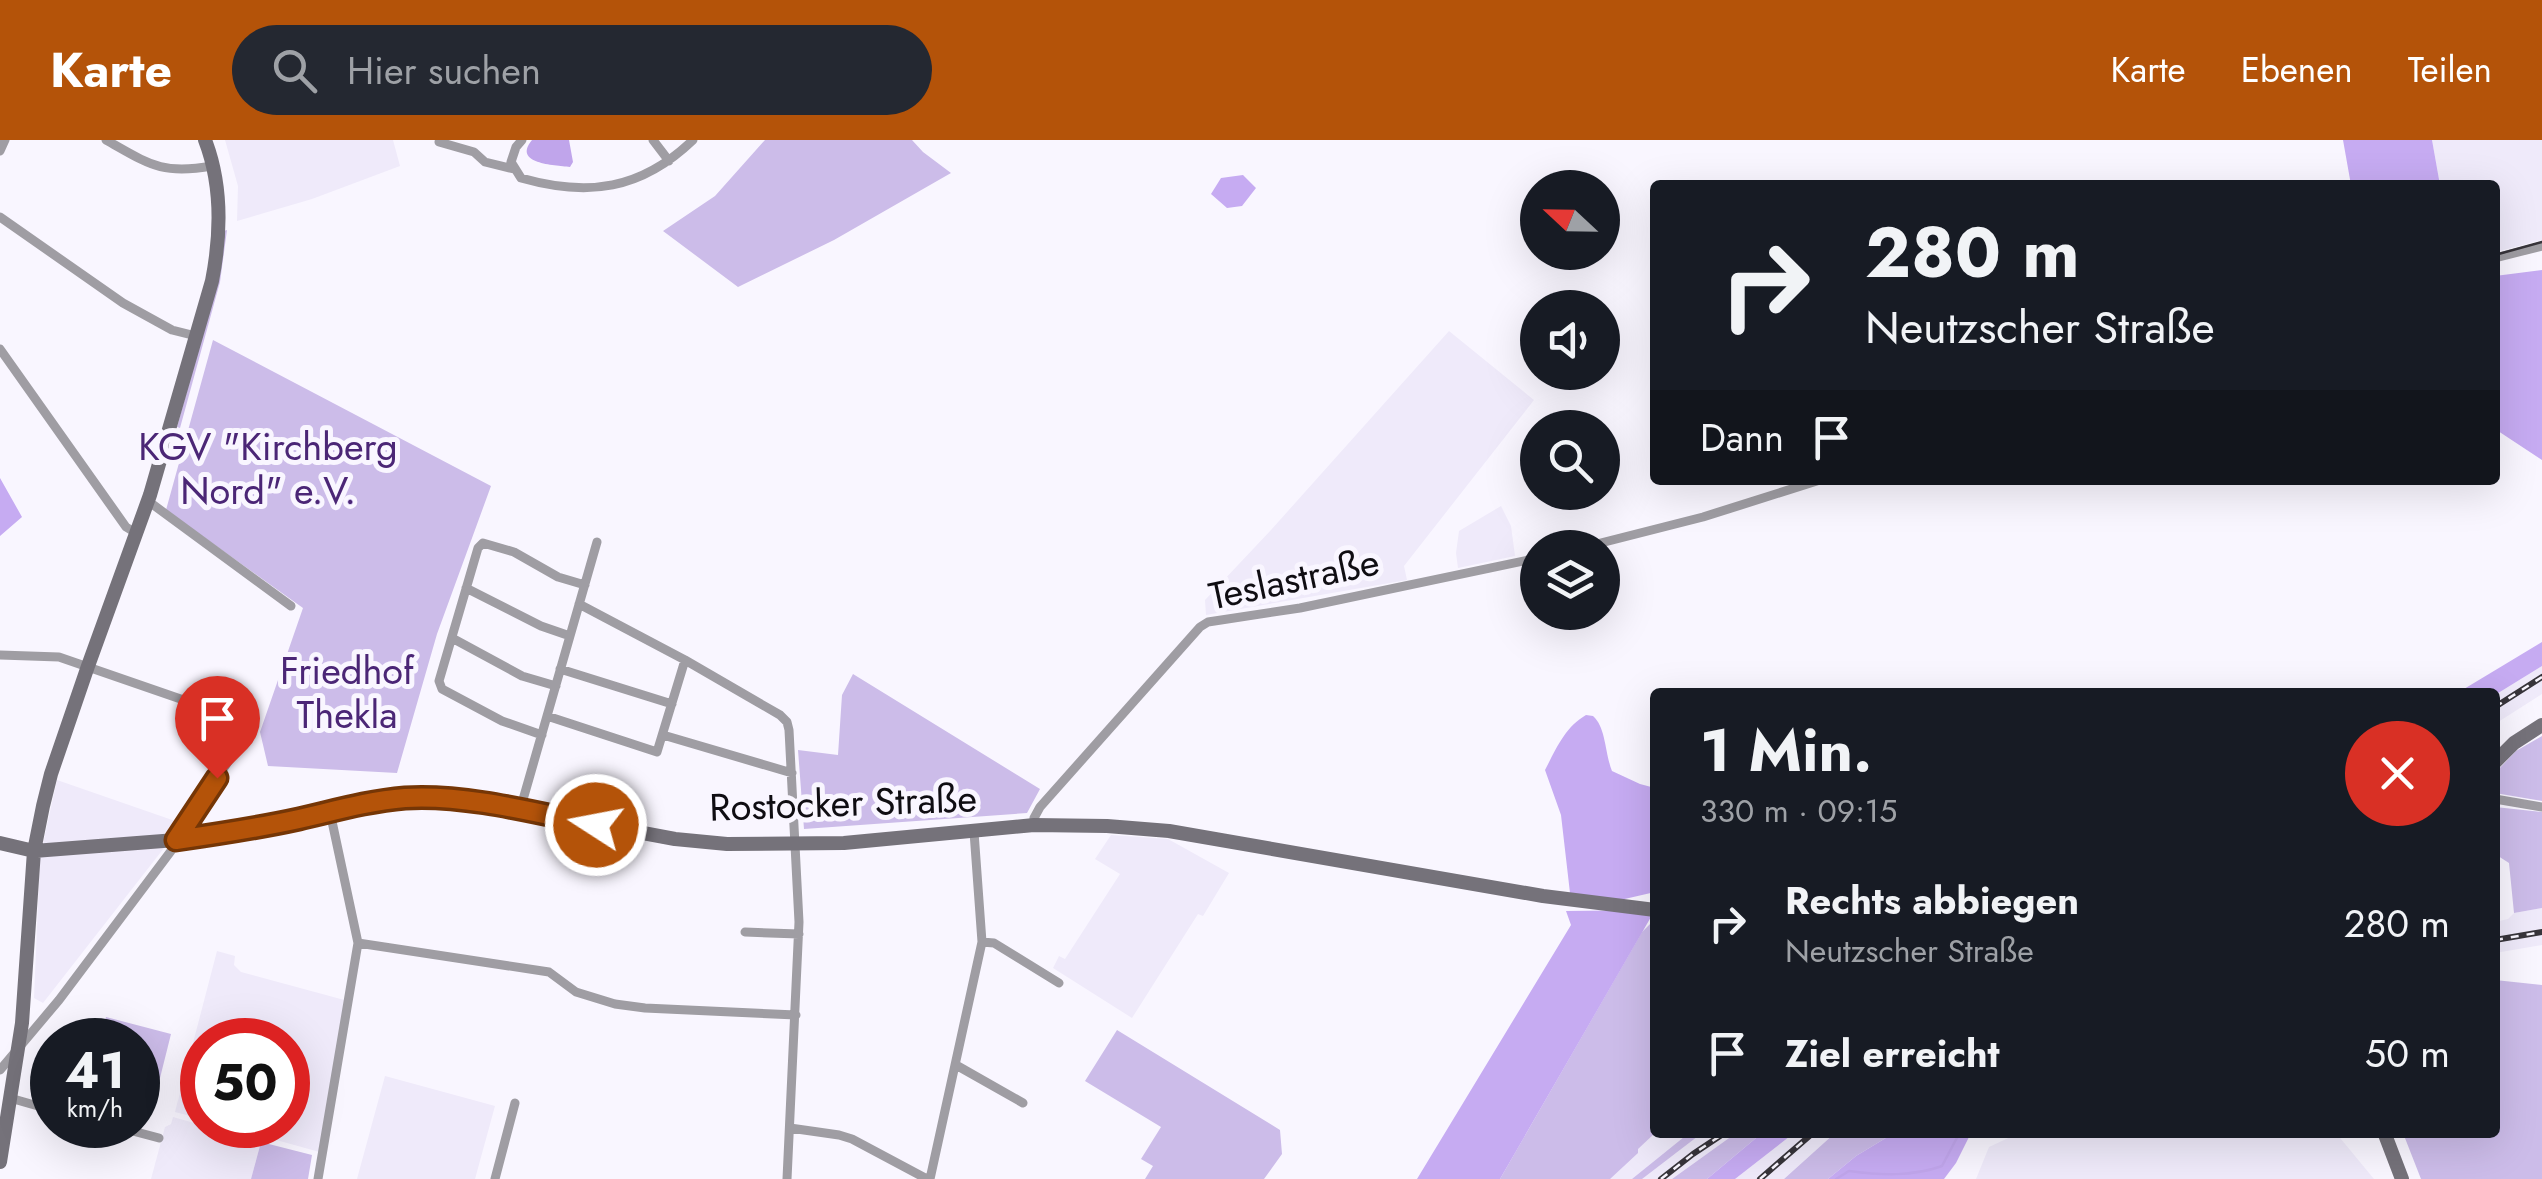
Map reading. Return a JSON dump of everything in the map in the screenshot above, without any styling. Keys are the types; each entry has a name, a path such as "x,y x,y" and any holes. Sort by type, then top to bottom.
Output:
{"main road":[{"path":"0,1162 26,993 34,850 51,774 148,500 216,259 217,196 205,140"},
{"path":"2500,757 2542,725"},
{"name":"Rostocker Straße","path":"0,843 34,850 176,840 238,832 369,802 434,798 675,839 727,844 796,845 1034,826 1170,831 1543,896 1650,909"},
{"path":"2386,1138 2402,1179"}],"street":[{"path":"0,151 5,140"},
{"path":"106,140 164,169 212,166"},
{"path":"522,140 512,162 521,178 588,188 636,179 693,140"},
{"path":"652,140 669,160"},
{"path":"439,142 474,152 484,162 514,169"},
{"path":"0,218 123,302 172,330 196,336"},
{"path":"2500,257 2542,246"},
{"path":"0,348 126,526 136,533"},
{"path":"1620,538 1804,485"},
{"path":"148,500 292,606"},
{"path":"542,735 502,721 442,689 439,681 478,548 486,542 514,552 553,575 585,585"},
{"path":"520,810 597,542"},
{"name":"Teslastraße","path":"1034,826 1040,807 1208,622 1300,608 1520,562"},
{"path":"466,588 541,626 570,636"},
{"path":"579,604 685,660 787,722 799,934 788,1179"},
{"path":"452,638 522,676 556,686"},
{"path":"0,655 59,657 198,705"},
{"path":"547,716 658,752 685,660"},
{"path":"560,669 672,704"},
{"path":"0,1070 126,914 171,851 234,753 246,724"},
{"path":"662,735 792,773"},
{"path":"2500,800 2542,807"},
{"path":"318,1179 358,943 330,812"},
{"path":"790,1128 852,1139 928,1179 982,942 974,832"},
{"path":"745,932 799,934"},
{"path":"982,942 994,943 1058,982"},
{"path":"358,943 549,972 576,992 614,1004 796,1016"},
{"path":"956,1065 1023,1104"},
{"path":"10,1098 30,1104"},
{"path":"494,1179 515,1103"}],"shaded area":[{"path":"225,140 393,140 400,166 312,199 237,221 238,186"},
{"path":"532,140 569,140 573,162 570,167 531,159 527,148"},
{"path":"2343,140 2432,140 2439,180 2350,180"},
{"path":"2432,140 2542,140 2542,240 2500,251 2500,180 2439,180"},
{"path":"1243,175 1256,188 1242,206 1227,208 1211,194 1221,178"},
{"path":"2542,270 2542,460 2500,432 2500,275"},
{"path":"1449,331 1534,400 1526,410 1520,410 1520,418 1404,566 1407,580 1206,615 1205,600"},
{"path":"0,478 22,517 0,536"},
{"path":"1501,506 1511,526 1515,556 1458,568 1459,531"},
{"path":"2542,642 2542,666 2500,692 2500,688 2466,688"},
{"path":"2542,666 2542,694 2500,721 2500,692"},
{"path":"1586,715 1597,721 1612,771 1650,787 1650,893 1616,901 1570,893 1561,815 1545,770 1567,732"},
{"path":"57,780 178,822 164,848 43,1003 34,998 40,857"},
{"path":"1111,835 1168,839 1229,873 1132,1018 1053,968 1059,956 1065,959 1120,874 1095,859"},
{"path":"2542,908 2542,945 2500,952 2500,921 2514,913"},
{"path":"1650,910 1650,919 1500,1179 1417,1179 1571,925 1566,911"},
{"path":"217,951 235,956 234,965 241,972 348,1001 323,1153 305,1148 310,1148 310,1018 200,1018"},
{"path":"385,1076 495,1106 475,1179 357,1179"},
{"path":"173,1117 180,1119 180,1148 259,1148 251,1179 151,1179 165,1127"},
{"path":"1650,1136 1729,1138 1672,1179 1594,1179"},
{"path":"1756,1138 1788,1138 1735,1179 1707,1179"},
{"path":"1788,1138 1829,1138 1784,1179 1735,1179"},
{"path":"1886,1138 1968,1138 1944,1179 1828,1179"},
{"path":"2008,1138 2340,1138 2374,1179 1976,1179 1989,1147"}],"green space":[{"path":"765,140 912,140 951,173 834,240 738,287 663,231 715,196"},
{"path":"227,230 220,282 180,428 177,427"},
{"path":"213,340 491,486 437,634 397,773 268,766 260,732 303,608 166,510"},
{"path":"853,674 1040,789 1027,813 804,829 798,750 838,755 842,695"},
{"path":"2542,736 2542,801 2500,794 2500,768 2516,751"},
{"path":"2500,808 2542,812 2542,908 2514,913 2509,863 2500,857"},
{"path":"1650,924 1650,1138 1610,1179 1500,1179"},
{"path":"2500,981 2542,985 2542,1179 2421,1179 2405,1138 2500,1138"},
{"path":"1117,1030 1280,1130 1282,1154 1264,1179 1145,1179 1153,1166 1141,1159 1161,1127 1085,1081"},
{"path":"160,1031 171,1034 160,1078"},
{"path":"1683,1138 1695,1138 1642,1179 1632,1179"},
{"path":"1729,1138 1756,1138 1707,1179 1672,1179"},
{"path":"1829,1138 1886,1138 1828,1179 1784,1179"},
{"path":"259,1148 285,1148 312,1155 308,1179 251,1179"}],"waterway":[{"path":"1836,1179 1849,1171 1896,1174 1942,1166 1957,1138"}],"tram line":[{"path":"2500,254 2542,242"}],"railway":[{"path":"2500,704 2542,677"},
{"path":"2500,939 2542,932"},
{"path":"1661,1179 1717,1138"},
{"path":"1760,1179 1807,1138"}],"route":[{"path":"217,778 176,840 238,832 369,802 406,798 520,810 596,825"}],"park label":[{"name":"KGV \"Kirchberg Nord\" e.V.","path":"268,468"},
{"name":"Friedhof Thekla","path":"347,693"}]}
